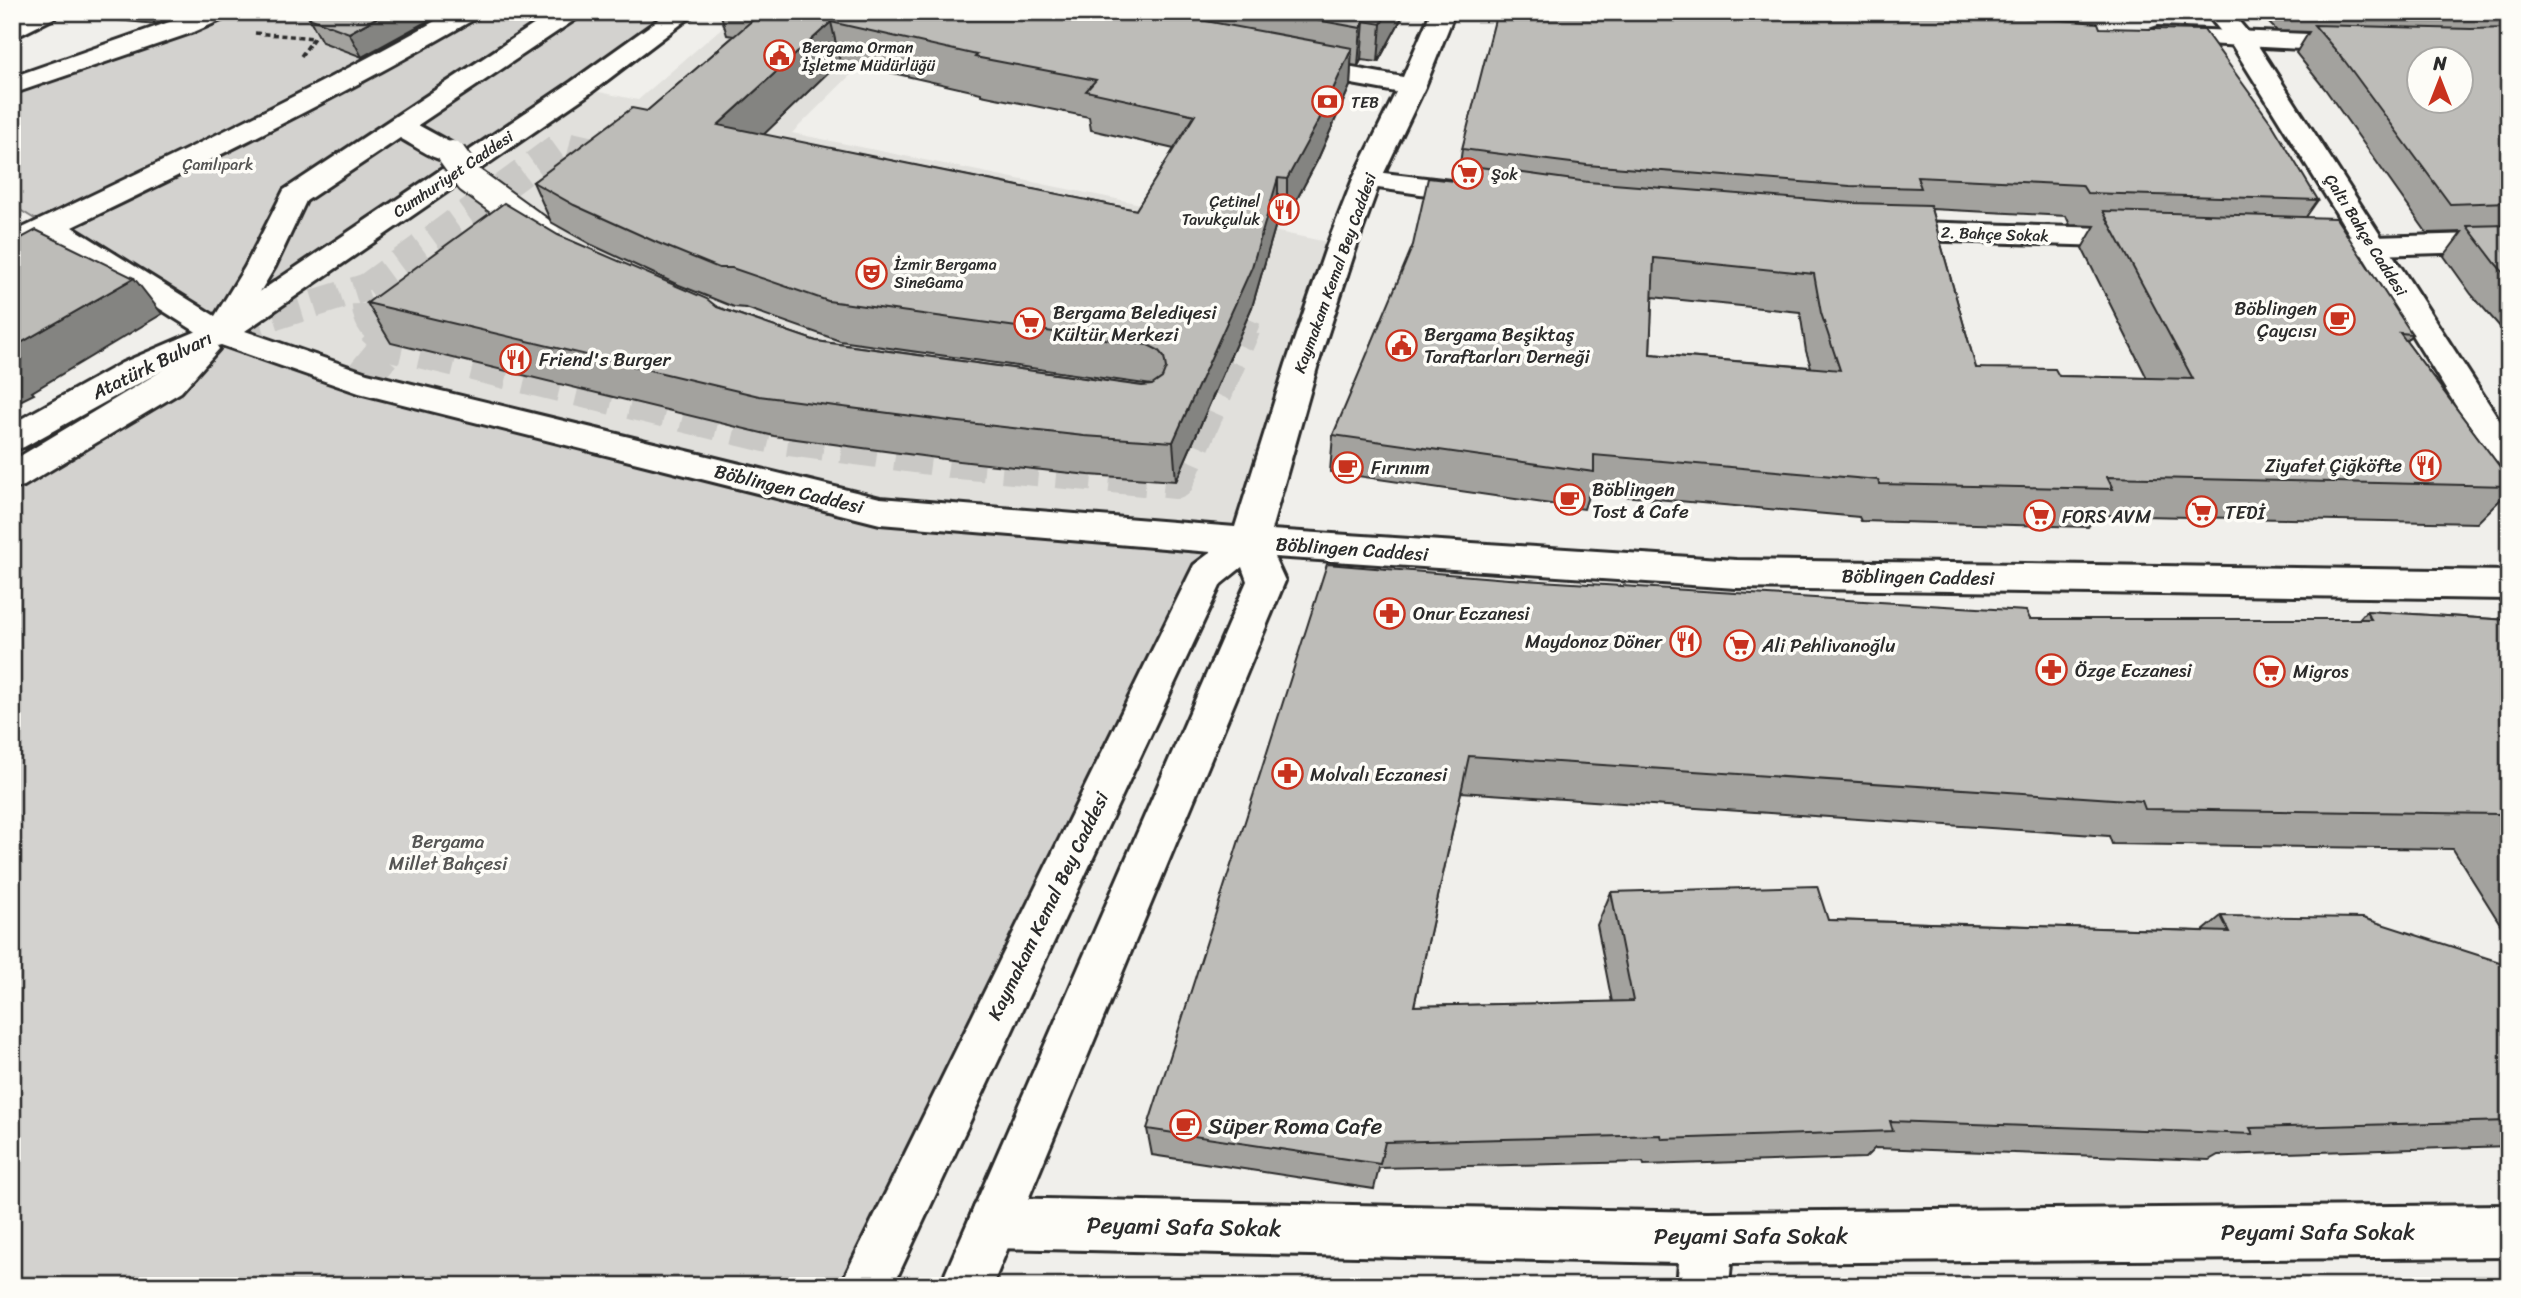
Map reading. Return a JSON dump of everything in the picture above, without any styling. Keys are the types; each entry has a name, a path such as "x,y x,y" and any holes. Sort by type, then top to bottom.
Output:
{"main road":[{"path":"12,32 47,12"},
{"path":"12,86 185,27 219,12"},
{"path":"12,245 245,133 380,63 470,12"},
{"path":"220,333 260,267 293,196 404,129 570,12"},
{"name":"Cumhuriyet Caddesi","path":"220,333 580,88 685,12"},
{"name":"Kaymakam Kemal Bey Caddesi","path":"866,1286 1207,575 1249,542 1302,364 1367,179 1412,86 1443,12"},
{"name":"Çaltı Bahçe Caddesi","path":"2217,12 2242,41 2509,463"},
{"path":"2136,34 2242,41 2382,45"},
{"path":"1274,62 1412,86"},
{"path":"404,129 452,155 470,180 529,225 575,251"},
{"path":"1367,179 1497,196"},
{"name":"Böblingen Caddesi","path":"50,226 220,333 359,382 880,511 1249,542 1736,574 2509,585"},
{"name":"2. Bahçe Sokak","path":"1852,229 2170,239"},
{"path":"2267,243 2374,246 2509,242"},
{"name":"Atatürk Bulvarı","path":"12,439 133,371 220,333"},
{"name":"Atatürk Bulvarı","path":"12,477 169,384 220,333"},
{"path":"966,1286 1266,581 1249,542"},
{"name":"Peyami Safa Sokak","path":"993,1223 1705,1262 2509,1231"}],"path":[{"path":"246,32 314,37 299,59"}],"shaded area":[{"path":"740,12 914,12 792,133 1342,245 1249,542 880,511 359,382 220,333 580,88 638,100"}],"green space":[{"name":"Bergama Millet Bahçesi","path":"219,12 685,12 220,332 359,382 880,511 1249,542 1207,575 866,1286 12,1286 12,477 219,333 12,205 12,86"}],"building":[{"path":"314,12 387,12 349,33 309,18"},
{"path":"762,12 1157,12 1352,48 1319,120 1287,179 1278,178 1252,267 1173,442 1084,436 759,396 367,303 504,203 558,235 707,299 717,307 816,341 1142,386 1152,385 1162,378 1166,368 1164,357 1148,345 828,301 732,268 719,268 574,205 533,182 632,108 647,111","holes":["831,22 977,55 975,57 1096,80 1086,91 1195,115 1136,210 718,125"]},
{"path":"1273,12 1387,12 1381,24 1364,21 1361,28"},
{"path":"1497,12 1960,12 2098,23 2100,28 2204,30 2272,124 2318,200 2087,193 2082,185 1917,177 1921,188 1850,186 1587,165 1462,149"},
{"path":"2314,25 2509,28 2509,202 2450,204 2344,60"},
{"path":"1458,164 1588,182 1852,203 1930,205 1976,368 2055,369 2059,376 2193,379 2103,211 2336,218 2412,334 2400,333 2509,479 2509,486 2107,477 2113,489 1879,484 1878,480 1594,455 1594,472 1333,435 1413,245 1428,178 1453,181","holes":["1654,258 1814,274 1821,313 1840,370 1650,354"]},
{"path":"2509,225 2509,279 2467,226"},
{"path":"36,230 134,278 12,348 12,243"},
{"path":"1327,564 1508,579 2026,611 2030,619 2371,619 2366,611 2509,620 2509,827 2500,814 2145,809 2142,801 1469,756 1414,1006 1633,1001 1611,892 1817,886 1828,920 2229,932 2221,916 2363,918 2509,965 2509,1121 2250,1128 2253,1134 1890,1121 1893,1131 1662,1139 1661,1135 1385,1142 1380,1164 1147,1129"}],"tunnel":[{"path":"367,287 562,144 832,205 1252,307 1243,329"},
{"path":"234,329 367,287"},
{"path":"367,287 367,314 376,329"},
{"path":"220,333 239,327"},
{"path":"391,343 774,436 959,461 1176,481 1243,327"},
{"path":"376,329 391,343"},
{"path":"359,382 391,343"},
{"path":"884,344 1044,375"}],"place":[{"name":"Bergama Orman İşletme Müdürlüğü","path":"779,56"},
{"name":"TEB","path":"1328,102"},
{"name":"Şok","path":"1468,174"},
{"name":"Çetinel Tavukçuluk","path":"1283,210"},
{"name":"İzmir Bergama SineGama","path":"871,273"},
{"name":"Böblingen Çaycısı","path":"2340,319"},
{"name":"Bergama Belediyesi Kültür Merkezi","path":"1030,323"},
{"name":"Bergama Beşiktaş Taraftarları Derneği","path":"1401,345"},
{"name":"Friend's Burger","path":"516,359"},
{"name":"Ziyafet Çiğköfte","path":"2425,465"},
{"name":"Fırınım","path":"1348,467"},
{"name":"Böblingen Tost & Cafe","path":"1569,500"},
{"name":"TEDİ","path":"2202,512"},
{"name":"FORS AVM","path":"2039,516"},
{"name":"Onur Eczanesi","path":"1390,613"},
{"name":"Maydonoz Döner","path":"1685,641"},
{"name":"Ali Pehlivanoğlu","path":"1739,645"},
{"name":"Özge Eczanesi","path":"2052,670"},
{"name":"Migros","path":"2270,671"},
{"name":"Molvalı Eczanesi","path":"1287,774"},
{"name":"Süper Roma Cafe","path":"1185,1126"}],"park label":[{"name":"Çamlıpark","path":"218,164"}]}
